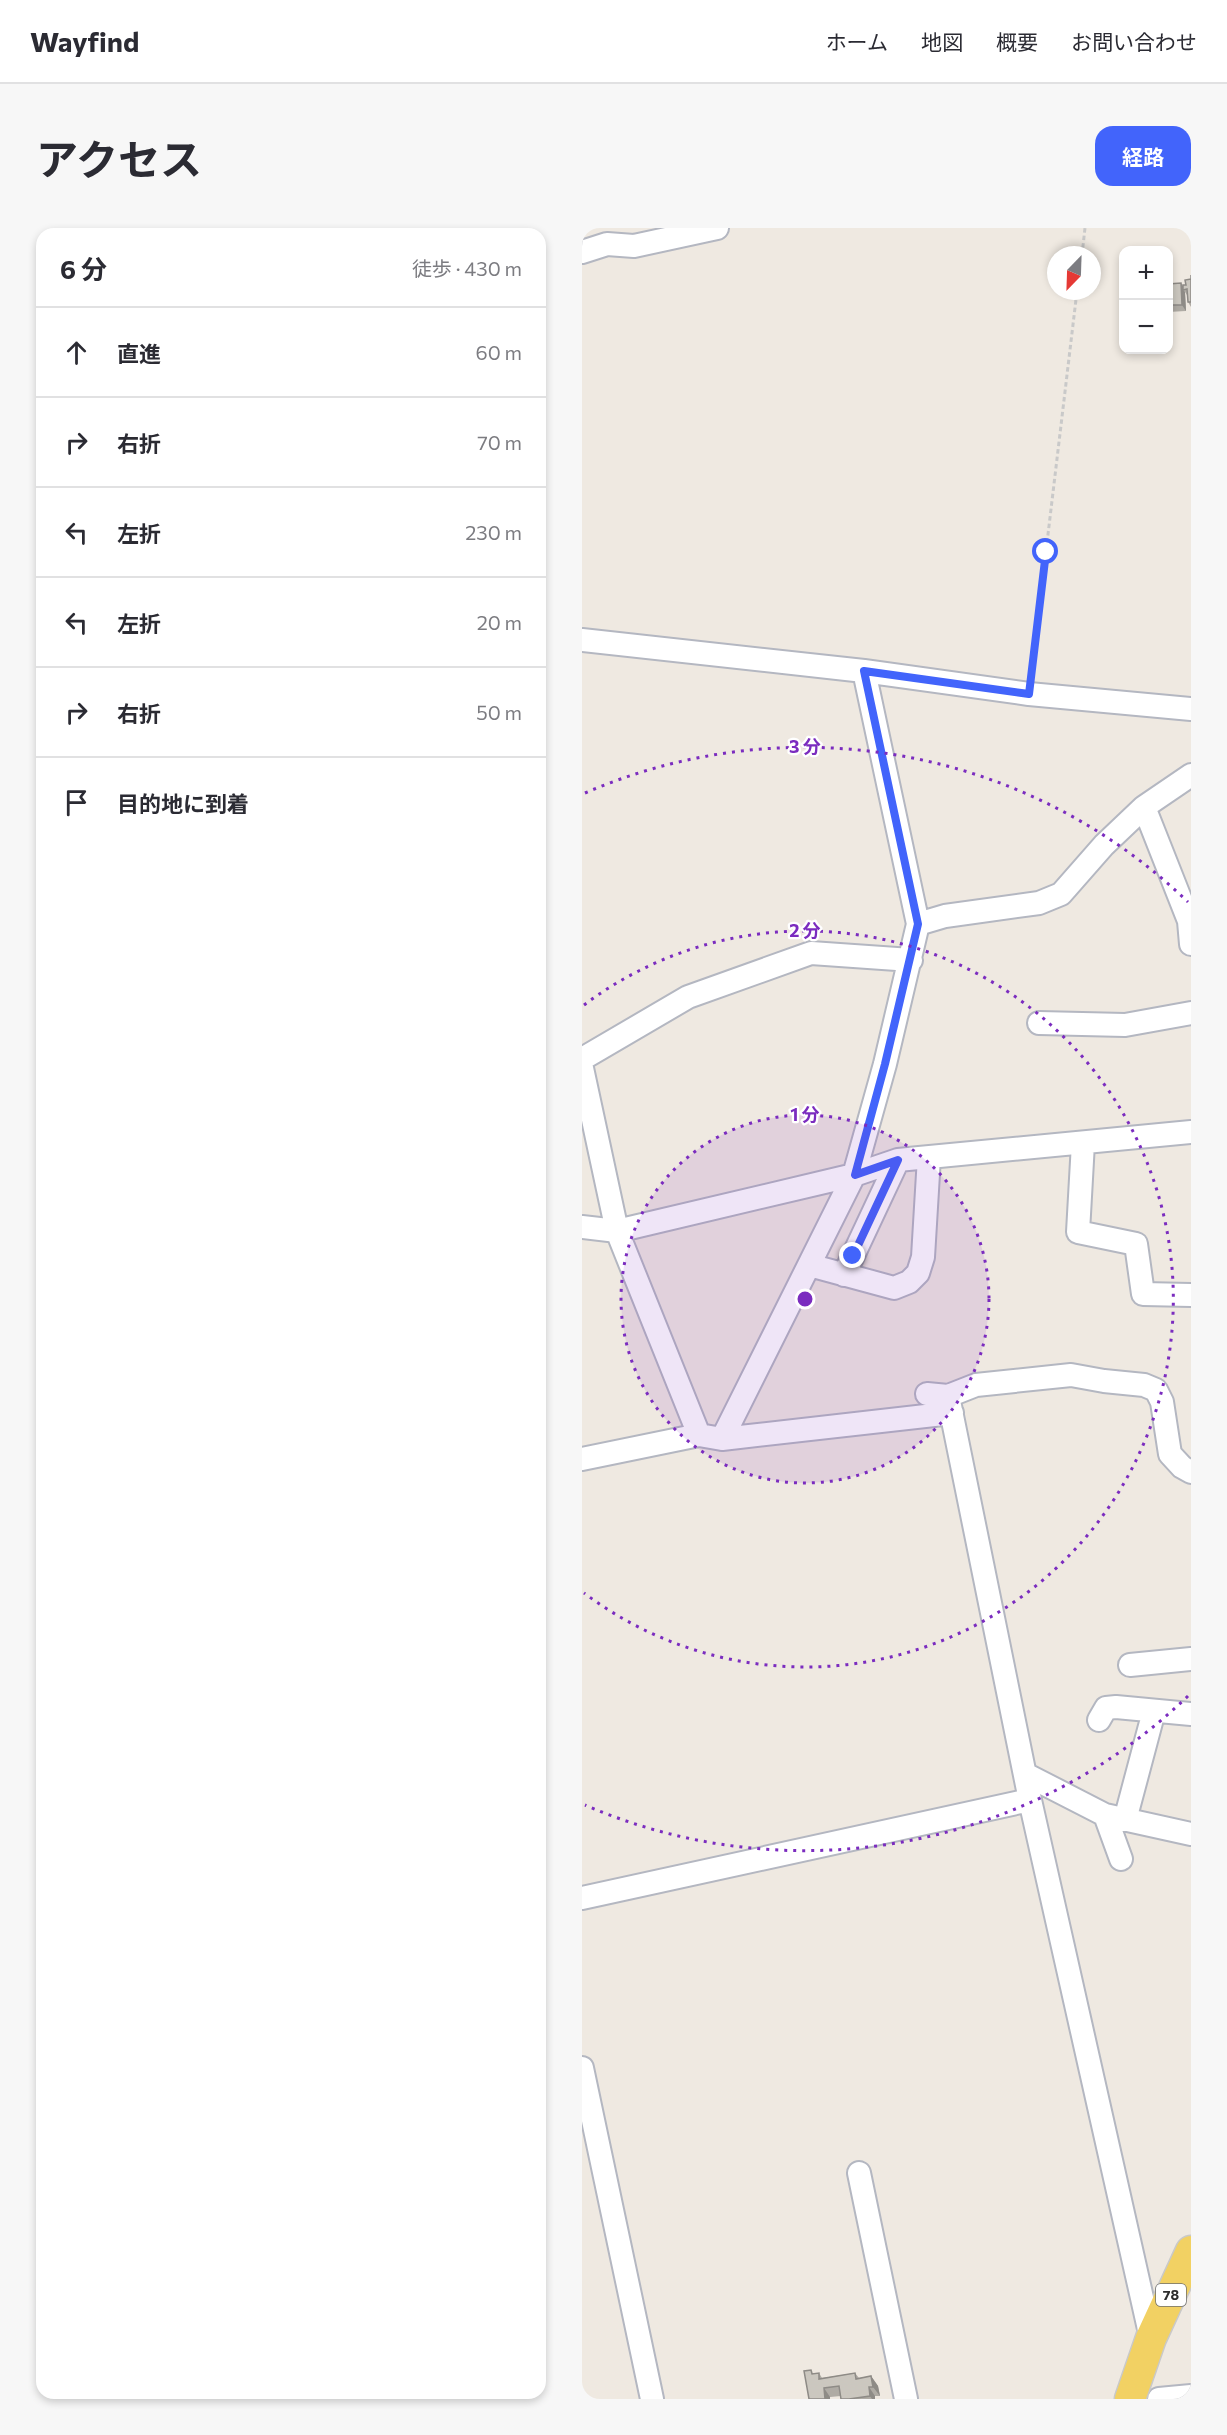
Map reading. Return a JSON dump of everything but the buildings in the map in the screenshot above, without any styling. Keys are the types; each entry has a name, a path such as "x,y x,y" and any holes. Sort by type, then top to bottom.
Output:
{"main road":[{"name":"78","path":"1130,2399 1151,2338 1191,2251"}],"street":[{"path":"582,252 607,244 634,246 717,228"},
{"path":"582,640 864,671 1029,694 1191,710"},
{"path":"722,1440 855,1175 885,1064 918,924 864,671"},
{"path":"918,924 945,916 1039,903 1062,894 1104,844 1144,807 1191,775"},
{"path":"1144,807 1190,920 1191,944"},
{"path":"582,1059 688,997 811,953 910,960"},
{"path":"1040,1023 1125,1025 1191,1013"},
{"path":"582,1068 617,1231 699,1435"},
{"path":"582,1227 617,1231 855,1175 898,1160 1191,1132"},
{"path":"1083,1143 1078,1232 1136,1244 1143,1294 1191,1295"},
{"path":"809,1265 894,1288 909,1282 918,1273 922,1257 928,1157"},
{"path":"844,1275 898,1160"},
{"path":"582,1459 699,1435 722,1440 942,1401 976,1385 1071,1374 1104,1381 1144,1385 1156,1390 1162,1402 1170,1454 1182,1467 1191,1472"},
{"path":"942,1401 1151,2338"},
{"path":"1130,1665 1191,1659"},
{"path":"1099,1720 1106,1708 1116,1707 1191,1714"},
{"path":"1121,1859 1115,1817 1154,1711"},
{"path":"1025,1774 1115,1817 1191,1834"},
{"path":"582,1898 1030,1800"},
{"path":"582,2068 652,2399"},
{"path":"859,2173 906,2399"},
{"path":"1159,2399 1191,2396"}],"path":[{"path":"1083,246 1085,228"},
{"path":"1029,694 1076,300"}],"route":[{"path":"853,1256 898,1160 855,1175 885,1064 918,924 864,671 1029,694 1046,552"}]}
